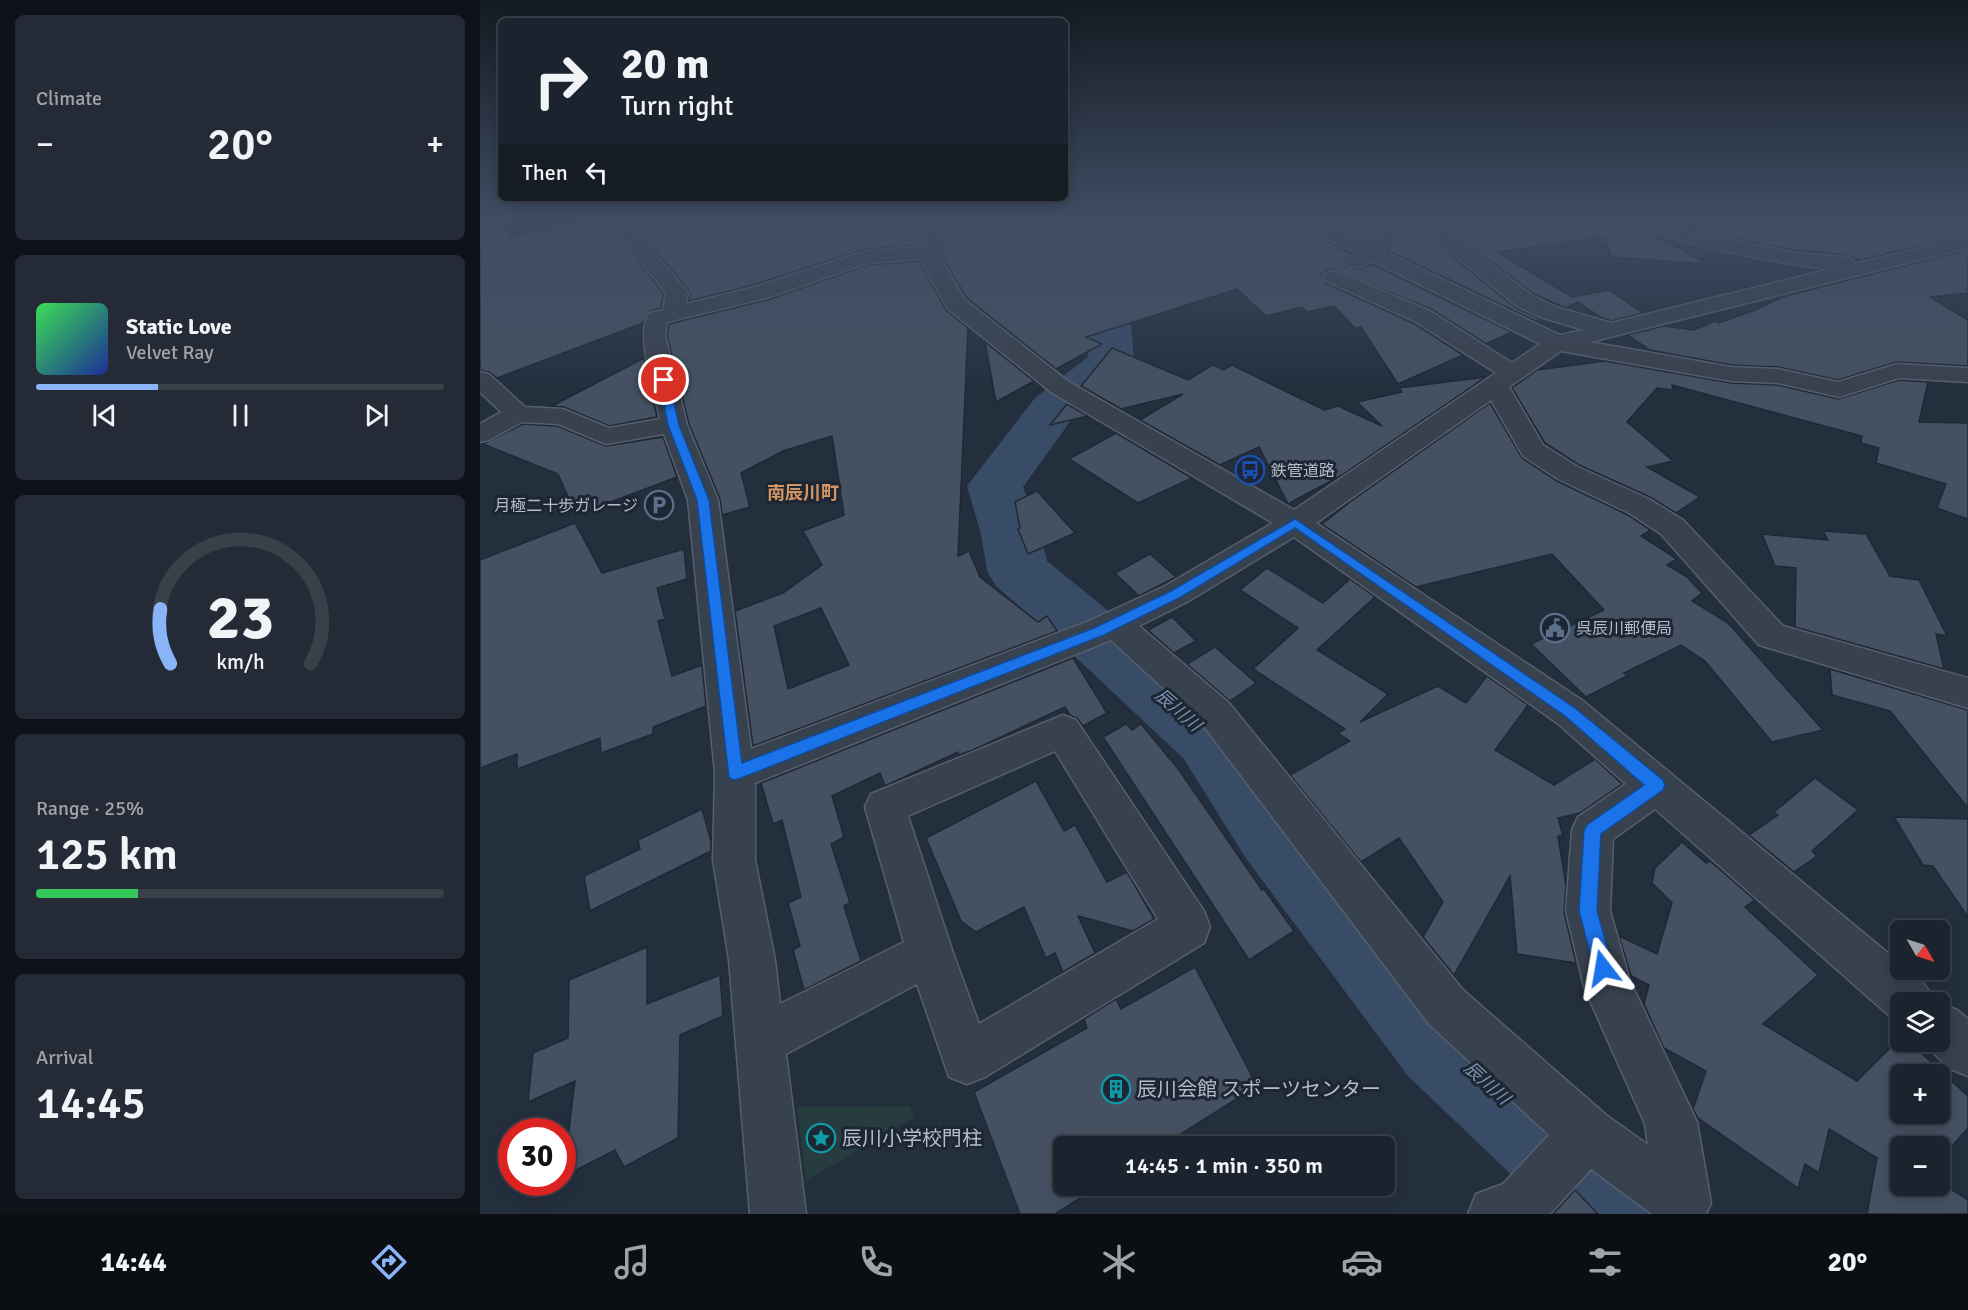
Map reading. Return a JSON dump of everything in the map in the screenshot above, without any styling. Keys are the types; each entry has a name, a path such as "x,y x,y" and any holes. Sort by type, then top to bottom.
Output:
{"street":[{"path":"663,276 677,293 673,313"},
{"path":"778,1214 752,960 734,860 735,773 703,500 674,425 654,335 657,318 758,293 809,276"},
{"path":"941,276 956,304 1073,394 1295,523 1570,712 1898,992"},
{"path":"1335,276 1333,277 1424,317 1503,379 1533,450 1568,473 1639,506 1672,527 1771,636 1968,693"},
{"path":"1420,276 1557,343 1731,374 1778,376 1839,390 1898,371 1968,375"},
{"path":"1493,276 1525,301 1548,312 1612,330"},
{"path":"735,773 1115,624 1176,594 1295,523 1557,343 1832,276"},
{"path":"484,389 518,414"},
{"path":"480,434 518,414 563,417 606,436 674,425"},
{"path":"1115,624 1216,714 1446,1007 1587,1134 1683,1203 1671,1122 1608,987 1588,911 1593,830 1657,785"},
{"path":"1063,731 1188,927 967,1059 930,953 885,807 1063,731"},
{"path":"760,1041 930,953"},
{"path":"1950,1036 1968,1051"},
{"path":"1496,1214 1520,1206 1587,1134"}],"green space":[{"path":"910,1106 914,1117 806,1181 797,1107"}],"building":[{"path":"480,276 650,276 664,294 661,308 649,311 643,323 497,378 489,372 480,370"},
{"path":"676,276 782,276 689,301 690,292"},
{"path":"837,276 927,276 946,310 968,328 958,556 969,551 980,577 1038,622 1047,616 1057,631 753,746 735,611 783,593 822,565 803,531 844,515 832,436 783,451 741,473 750,507 722,515 720,499 689,424 667,335 669,324 767,300","holes":["821,608 849,665 788,689 774,626"]},
{"path":"953,276 1321,276 1325,283 1415,324 1463,355 1398,384 1361,327 1355,328 1334,306 1307,312 1302,307 1266,316 1237,289 1086,337 1102,344 1056,369 967,298"},
{"path":"1348,276 1396,276 1512,332 1486,344 1433,310"},
{"path":"1441,276 1476,276 1516,308 1540,319 1536,321"},
{"path":"1510,276 1536,276 1572,297 1609,290 1643,313 1611,321 1602,318 1578,302 1566,308 1534,294"},
{"path":"1866,276 1968,276 1968,293 1930,297 1968,320 1968,366 1897,362 1838,380 1778,367 1731,365 1650,350 1627,335 1664,326 1694,330 1715,321 1719,323 1755,310 1782,297"},
{"path":"985,342 1034,381 996,402"},
{"path":"1112,348 1188,380 1213,365 1224,370 1232,365 1324,410 1338,406 1382,426 1357,402 1402,392 1399,388 1486,377 1342,475 1288,504 1259,447 1220,465 1140,420 1183,394 1121,409 1081,386"},
{"path":"644,358 657,417 609,426 564,407 552,406"},
{"path":"1605,361 1731,383 1778,385 1838,399 1899,380 1928,382 1919,422 1968,423 1968,519 1937,508 1946,484 1876,463 1879,448 1861,443 1862,436 1672,385 1673,390 1657,388 1627,422 1673,461 1647,467 1700,497 1676,513 1650,497 1579,465 1545,443 1512,388 1537,370"},
{"path":"1490,403 1522,458 1557,481 1628,515 1650,530 1641,536 1677,559 1667,565 1687,577 1702,593 1692,601 1728,623 1823,730 1772,742 1705,661 1681,645 1624,673 1627,676 1586,697 1531,644 1604,610 1552,554 1416,587 1322,524"},
{"path":"1067,404 1088,416 1050,425"},
{"path":"523,424 557,426 606,446 663,437 677,477 576,515 558,474 483,444"},
{"path":"1116,433 1192,478 1138,503 1069,459"},
{"path":"1037,491 1075,533 1028,554 1018,529 1020,528 1015,502"},
{"path":"575,523 602,573 684,549 687,579 657,588 665,619 658,621 672,676 702,665 706,706 653,727 653,734 601,753 600,738 517,769 517,754 480,768 480,560"},
{"path":"1823,531 1866,534 1890,576 1919,580 1947,636 1936,634 1944,669 1795,627 1796,568 1775,566 1762,534 1828,540"},
{"path":"1150,554 1176,577 1139,596 1115,573"},
{"path":"1267,568 1323,603 1350,579 1375,597 1317,650 1388,694 1360,722 1438,686 1466,703 1487,676 1528,705 1495,750 1554,785 1595,759 1622,784 1580,813 1558,818 1563,836 1558,836 1566,886 1564,912 1576,963 1517,954 1510,876 1454,975 1423,937 1443,902 1399,838 1361,862 1290,775 1350,741 1338,733 1345,729 1253,669 1298,628 1240,590"},
{"path":"1172,617 1196,641 1174,653 1148,630"},
{"path":"1215,647 1256,683 1230,701 1187,664"},
{"path":"1073,658 1107,713 1083,726 1078,719 1070,715 1065,707 973,750 959,755 958,752 885,786 880,773 832,796 844,837 831,844 850,903 844,906 861,961 804,990 793,950 800,946 788,903 801,897 782,820 773,824 761,783"},
{"path":"1830,669 1968,710 1968,808 1890,711 1832,695"},
{"path":"1126,724 1132,730 1141,724 1179,770 1262,890 1264,889 1294,931 1249,960 1103,737"},
{"path":"1815,778 1858,810 1812,851 1817,856 1794,872 1749,835 1778,815 1774,812"},
{"path":"1036,781 1064,831 1075,825 1107,882 1127,872 1154,919 1133,931 1078,916 1095,953 1063,972 1055,953 1046,958 1024,907 976,932 961,921 926,838"},
{"path":"702,809 711,841 711,851 590,911 584,876 640,849 638,840"},
{"path":"1894,817 1968,819 1968,917 1933,866 1923,865"},
{"path":"1682,842 1706,863 1710,861 1755,900 1745,907 1818,975 1763,1024 1857,1081 1890,1048 1890,1052 1920,1052 1933,1064 1890,1064 1890,1124 1950,1124 1950,1080 1968,1096 1968,1128 1950,1149 1950,1136 1890,1136 1890,1196 1950,1196 1950,1188 1968,1200 1968,1214 1867,1214 1877,1158 1829,1129 1819,1173 1805,1164 1798,1188 1698,1118 1693,1109 1706,1071 1664,1048 1644,1004 1649,985 1631,976 1619,936 1657,954 1672,903 1652,883 1655,868"},
{"path":"647,947 647,1004 720,975 723,1016 680,1035 678,1138 624,1167 615,1150 576,1170 576,1118 570,1118 575,1081 528,1102 533,1053 568,1038 569,980"},
{"name":"辰川会館 スポーツセンター","path":"1195,967 1257,1086 1178,1136 1053,1136 1053,1196 1084,1196 1055,1214 1020,1214 974,1092 1087,1028 1084,1019 1116,999 1121,1009"},
{"path":"1575,1190 1598,1214 1553,1214"}],"waterway":[{"name":"辰川川","path":"1034,276 1092,297 1109,309 1111,362 1053,409 995,486 1011,534 1018,571 1073,616 1210,737 1274,831 1442,1042 1556,1145 1645,1214"}],"place":[{"name":"鉄管道路","path":"1250,470"},
{"name":"月極二十歩ガレージ","path":"659,505"},
{"name":"呉辰川郵便局","path":"1555,628"},
{"name":"辰川会館 スポーツセンター","path":"1116,1089"},
{"name":"辰川小学校門柱","path":"821,1138"}],"district":[{"name":"南辰川町","path":"803,493"}],"route":[{"path":"664,380 674,425 703,500 735,773 1099,631 1176,594 1295,523 1570,712 1657,785 1593,830 1588,911 1603,968"}]}
